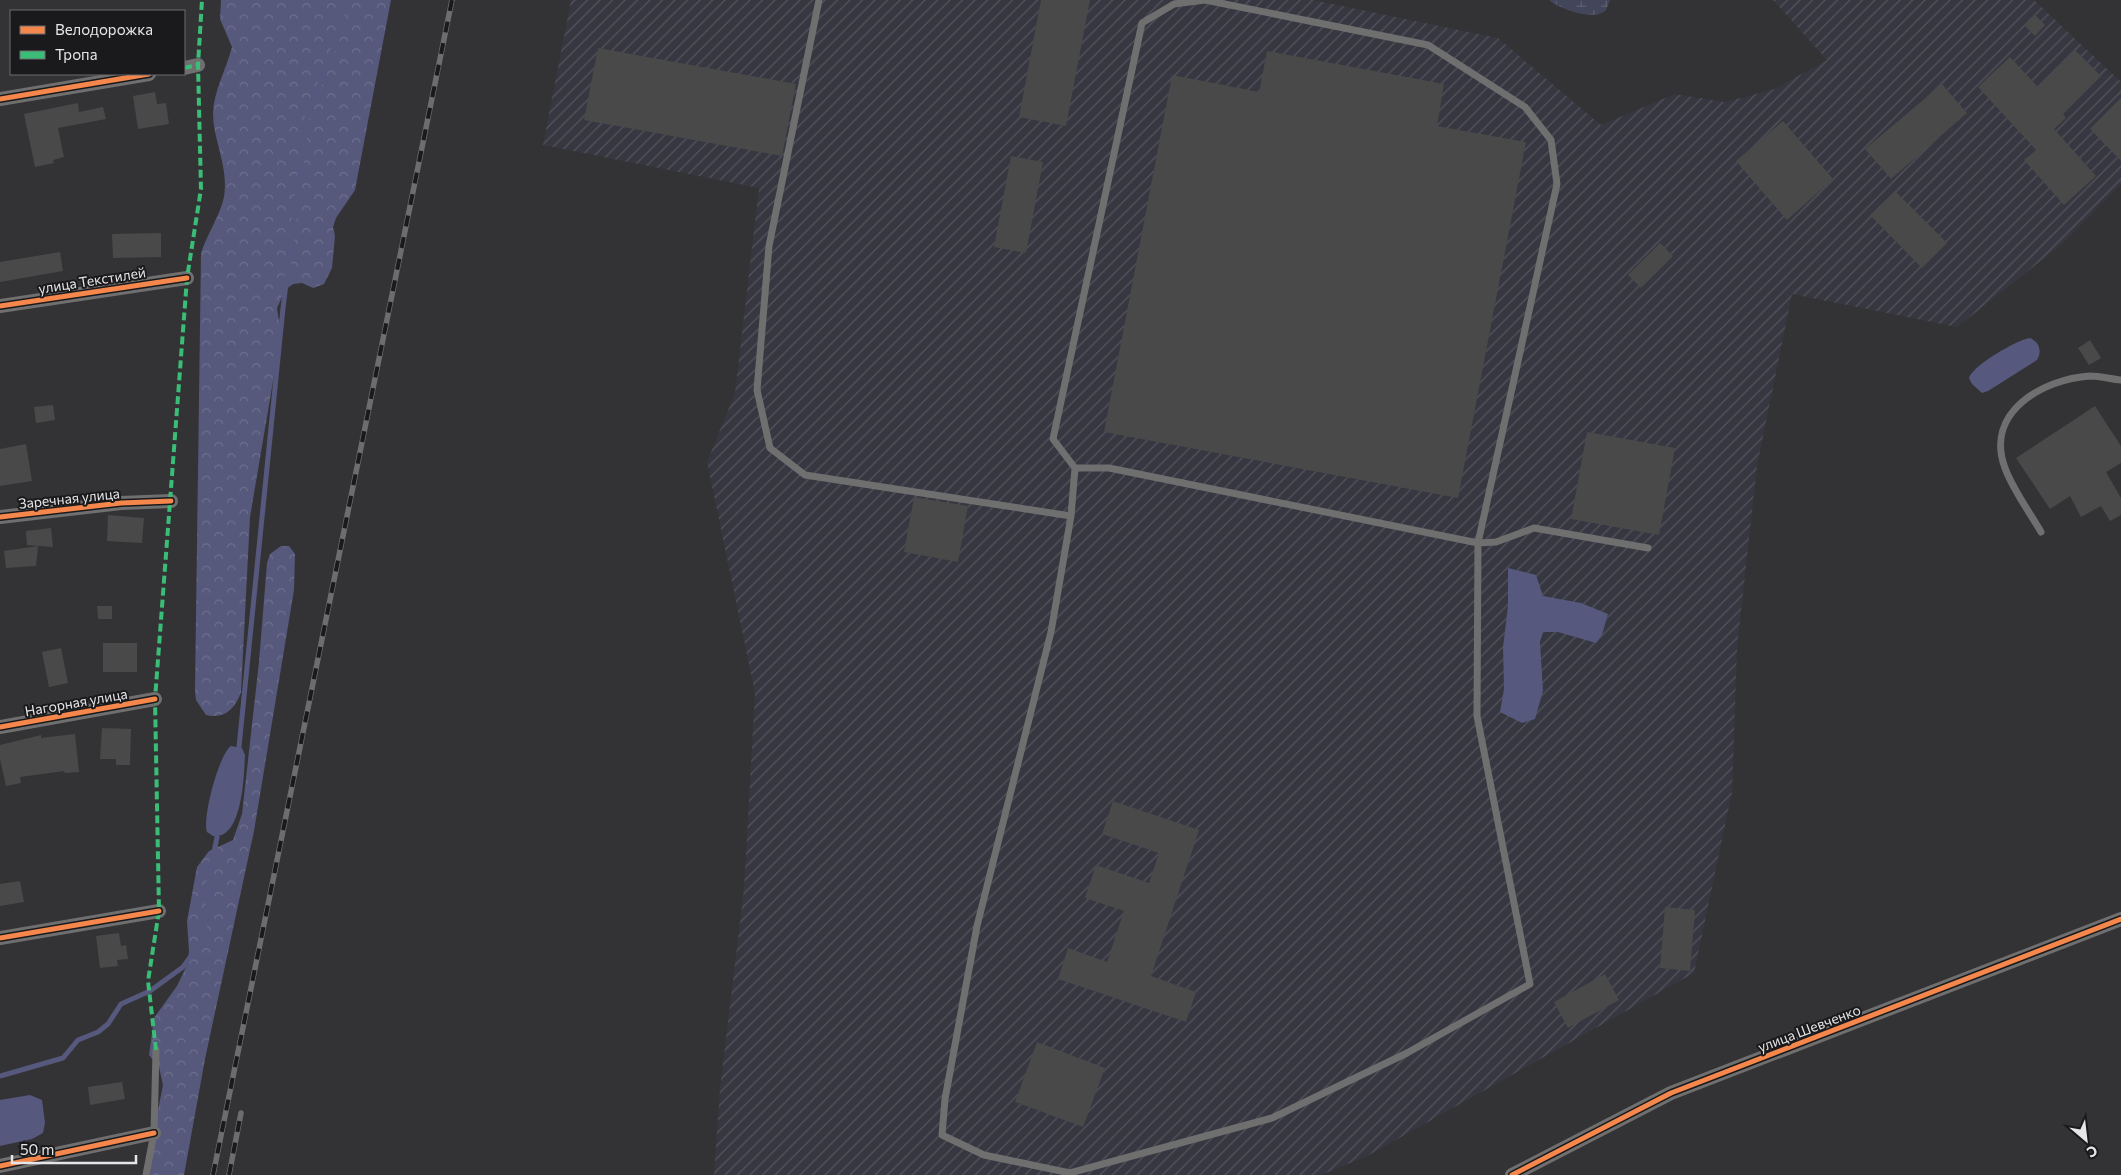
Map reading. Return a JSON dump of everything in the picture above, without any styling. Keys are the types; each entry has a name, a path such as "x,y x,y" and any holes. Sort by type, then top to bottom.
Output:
{"street":[{"path":"0,99 143,75"},
{"name":"улица Текстилей","path":"0,306 187,278"},
{"name":"Заречная улица","path":"0,517 121,503 171,501"},
{"name":"Нагорная улица","path":"0,727 155,699"},
{"path":"0,938 159,911"},
{"name":"улица Шевченко","path":"1512,1175 1671,1093 2121,919"},
{"path":"0,1166 154,1133"}],"lane":[{"path":"819,0 769,246 757,390 770,448 805,475 1071,516"},
{"path":"1205,0 1428,45 1525,106 1551,140 1558,184 1478,544 1477,716 1530,984 1407,1053 1272,1118 1070,1173 984,1155 942,1136 945,1099 977,926 1051,632 1071,516 1075,468 1053,438 1142,23 1174,4 1205,0"},
{"path":"2041,532 2005,468 2002,439 2004,425 2010,414 2022,401 2052,386 2090,376 2121,380"},
{"path":"1075,468 1109,468 1478,544 1496,542 1534,528 1648,548"},
{"path":"146,1175 154,1133 156,1050"}],"shaded area":[{"path":"571,0 1313,0 1498,38 1601,125 1675,94 1725,102 1775,89 1827,60 1773,0 2034,0 2121,82 2121,184 2061,245 1957,327 1792,294 1757,466 1737,648 1732,792 1694,973 1367,1156 1321,1175 714,1175 720,1088 744,889 755,693 707,462 735,393 759,188 543,145"},
{"path":"2030,338 2036,342 2039,348 2037,360 1988,391 1982,393 1972,384 1969,378 1986,360 2006,348"},
{"path":"1508,568 1536,575 1543,596 1581,603 1608,614 1602,635 1596,643 1558,632 1543,632 1540,642 1543,691 1535,719 1522,723 1500,712 1504,689 1503,647 1508,606"},
{"path":"231,746 242,748 245,755 240,804 231,828 223,834 213,836 207,832 206,825 209,801 221,761"},
{"path":"30,1095 42,1100 45,1123 43,1133 32,1139 0,1146 0,1100"}],"green space":[{"path":"221,0 391,0 355,190 336,218 333,227 335,236 332,268 324,284 313,288 302,283 293,284 285,290 277,308 281,334 250,517 241,692 232,708 224,714 213,716 206,715 196,700 195,690 201,253 220,211 224,197 223,164 215,134 213,113 218,88 232,47 220,19"},
{"path":"1549,0 1610,0 1606,10 1594,15 1577,13 1554,4"},
{"path":"281,546 289,546 295,554 294,590 254,831 205,1059 184,1175 145,1175 163,1085 159,1067 149,1055 154,1018 177,986 187,965 189,951 187,921 197,867 209,851 233,840 242,814 259,662 267,563 270,554"}],"building":[{"path":"1041,0 1090,0 1066,126 1019,117"},
{"path":"2035,15 2045,25 2035,36 2024,25"},
{"path":"598,48 796,84 782,156 584,120"},
{"path":"2075,50 2101,76 2063,114 2066,118 2054,129 2096,176 2064,205 2024,160 2036,150 1978,87 2010,57 2038,87"},
{"path":"1267,51 1444,84 1437,126 1526,142 1458,498 1104,432 1172,75 1259,92"},
{"path":"1942,84 1967,113 1891,179 1865,149"},
{"path":"155,92 157,104 166,103 169,124 138,129 133,96"},
{"path":"2121,98 2121,161 2090,129"},
{"path":"78,103 79,112 103,107 106,119 58,128 64,157 53,160 54,163 35,167 24,114"},
{"path":"1783,121 1833,179 1787,220 1736,161"},
{"path":"1011,156 1043,162 1026,253 994,247"},
{"path":"1895,191 1947,243 1922,268 1870,215"},
{"path":"161,233 161,257 113,258 112,234"},
{"path":"1660,243 1673,256 1641,288 1628,275"},
{"path":"60,252 63,271 0,282 0,262"},
{"path":"2090,340 2101,358 2089,365 2078,348"},
{"path":"53,405 55,420 36,423 34,407"},
{"path":"2095,406 2121,446 2121,463 2106,472 2121,498 2121,515 2110,521 2101,506 2081,517 2070,496 2050,509 2016,458"},
{"path":"1587,432 1675,448 1659,535 1571,519"},
{"path":"26,444 32,481 0,486 0,449"},
{"path":"914,497 968,506 958,562 904,552"},
{"path":"108,515 144,518 142,543 107,541"},
{"path":"51,528 53,547 27,545 26,531"},
{"path":"38,546 36,566 6,568 4,551"},
{"path":"97,606 112,606 112,619 98,619"},
{"path":"103,643 137,643 137,672 103,672"},
{"path":"61,648 68,683 49,687 42,652"},
{"path":"102,728 131,729 130,765 116,765 116,759 100,759"},
{"path":"75,734 79,772 65,773 64,771 20,777 21,783 6,786 0,759 0,745 41,735 41,738"},
{"path":"1113,801 1199,830 1151,976 1196,992 1186,1022 1058,979 1068,948 1107,962 1124,911 1085,898 1096,865 1149,883 1159,853 1102,834"},
{"path":"20,881 24,902 0,906 0,884"},
{"path":"1665,907 1695,910 1690,971 1660,968"},
{"path":"119,933 121,946 126,945 128,959 117,960 118,966 100,968 96,936"},
{"path":"1605,974 1619,1000 1568,1028 1554,1002"},
{"path":"1037,1042 1105,1068 1083,1127 1015,1102"},
{"path":"122,1082 125,1099 90,1105 88,1087"}],"waterway":[{"path":"239,747 283,308 307,118 338,36 345,0"},
{"path":"0,1076 63,1058 78,1040 98,1032 108,1024 121,1004 150,991 183,967 202,941 208,907 209,878 217,837"}],"railway":[{"path":"213,1175 452,0"},
{"path":"229,1175 241,1113"}],"marked path":[{"path":"156,1050 148,981 159,911 155,699 187,278 201,189 198,65 202,0"},
{"path":"185,68 198,65"}],"cycle path":[{"path":"0,99 143,75"},
{"path":"0,306 187,278"},
{"path":"0,517 121,503 171,501"},
{"path":"0,727 155,699"},
{"path":"0,938 159,911"},
{"path":"1512,1175 1671,1093 2121,919"},
{"path":"0,1166 154,1133"}]}
